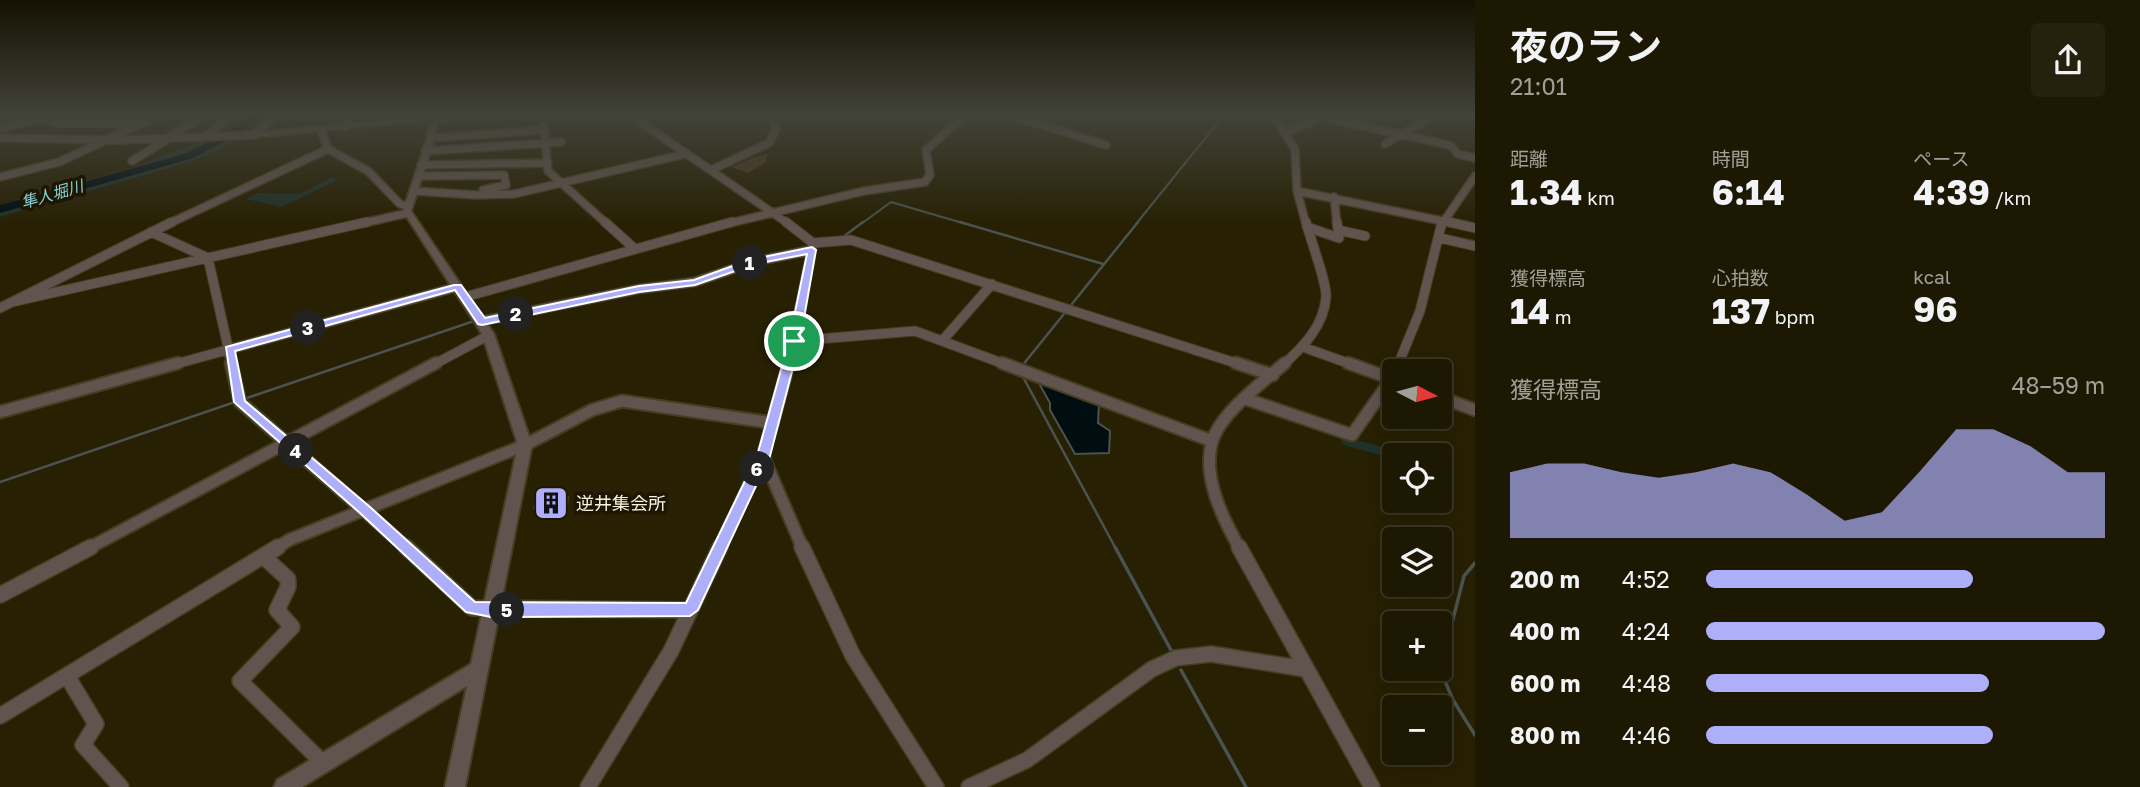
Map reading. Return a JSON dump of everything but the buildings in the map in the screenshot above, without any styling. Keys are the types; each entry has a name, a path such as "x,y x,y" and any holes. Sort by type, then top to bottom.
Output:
{"street":[{"path":"0,177 60,162 80,152"},
{"path":"132,161 146,152"},
{"path":"0,308 288,165 321,152"},
{"path":"333,152 374,173 386,184 400,204 408,209 482,321 525,445 455,787"},
{"path":"408,209 425,152"},
{"path":"473,164 477,152"},
{"path":"509,163 510,152"},
{"path":"546,152 548,171 635,249"},
{"path":"682,152 772,211 813,247"},
{"path":"711,170 750,152"},
{"path":"0,412 229,349 635,249 772,211 864,191 925,182 931,174 926,152"},
{"path":"1295,152 1297,191 1326,296 1316,330 1303,347 1224,422 1213,441 1210,474 1224,520 1372,787"},
{"path":"1456,152 1475,158"},
{"path":"414,191 514,194 685,154"},
{"path":"421,165 548,163"},
{"path":"0,167 19,172"},
{"path":"418,176 504,175 506,185 469,194"},
{"path":"444,193 452,176"},
{"path":"469,194 476,176"},
{"path":"1401,359 1416,324 1443,220 1475,176"},
{"path":"1465,190 1475,192"},
{"path":"1297,191 1475,228"},
{"path":"1307,228 1339,238 1334,197"},
{"path":"12,302 408,209"},
{"path":"1338,230 1365,236"},
{"path":"151,232 208,258"},
{"path":"1440,238 1475,246"},
{"path":"482,321 639,289 695,282 752,262 852,240 1273,375"},
{"path":"588,787 655,680 764,456 794,341 813,247"},
{"path":"208,258 240,402 366,510 472,608 690,610"},
{"path":"942,341 992,284"},
{"path":"794,341 915,331 1213,441"},
{"path":"0,595 489,335"},
{"path":"1303,347 1382,372"},
{"path":"1246,399 1352,435 1382,393"},
{"path":"0,716 289,540 525,445 592,410 622,401 773,423"},
{"path":"1452,401 1475,410"},
{"path":"764,456 842,635 936,787"},
{"path":"263,556 288,579 288,587 277,610 292,628 240,681 323,763"},
{"path":"969,787 1027,760 1152,669 1176,658 1211,654 1305,668"},
{"path":"284,787 479,669"},
{"path":"66,676 96,724 83,744 121,787"}],"green space":[{"path":"174,152 188,152 160,163 0,207 20,198 132,168"},
{"path":"199,152 213,152 190,162 0,217 0,213 172,163"},
{"path":"332,177 338,180 281,207 246,199 258,193 300,194"},
{"path":"1339,436 1382,446 1382,456 1343,445"}],"shaded area":[{"path":"1042,382 1099,403 1098,423 1110,431 1109,453 1075,454 1050,410 1050,403 1040,385"}],"waterway":[{"name":"隼人堀川","path":"0,209 197,152"},
{"path":"1136,224 1194,152"},
{"path":"861,224 891,202 966,224"},
{"path":"843,237 863,222"},
{"path":"960,222 1103,264"},
{"path":"1022,366 1138,222"},
{"path":"244,399 477,320"},
{"path":"1023,377 1116,549"},
{"path":"0,482 235,402"},
{"path":"1115,547 1172,652"},
{"path":"1475,563 1464,576 1448,639 1445,681 1453,700 1475,735"},
{"path":"1181,670 1246,787"}],"place":[{"name":"逆井集会所","path":"551,503"}],"route":[{"path":"812,250 794,341 764,456 690,610 472,608 366,510 240,402 229,349 457,287 482,321 639,289 695,282 752,262 812,250"}]}
